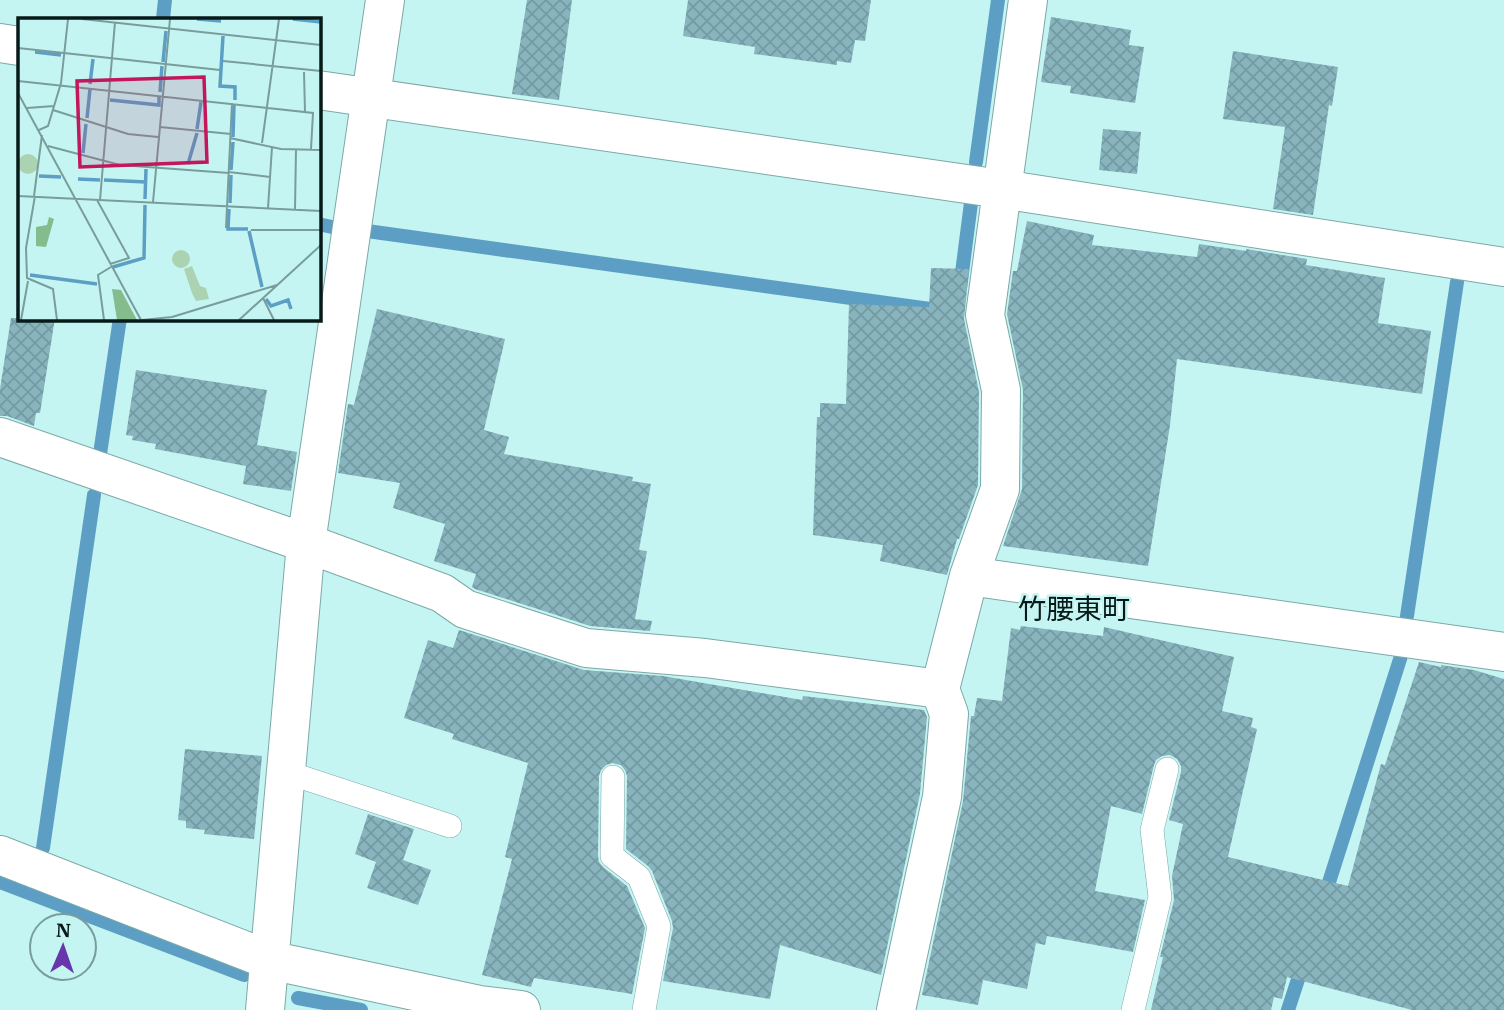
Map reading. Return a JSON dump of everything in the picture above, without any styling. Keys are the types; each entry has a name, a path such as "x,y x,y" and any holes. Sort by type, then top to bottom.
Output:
{"street":[{"path":"265,1010 306,544 385,0"},
{"path":"896,1010 942,797 949,715 940,689 969,576 1000,489 1001,390 985,315 1028,0"},
{"path":"0,43 18,46"},
{"path":"320,90 1001,189 1504,267"},
{"path":"0,436 442,593 465,609 586,648 705,658 940,689"},
{"path":"969,576 1504,652"},
{"path":"0,855 269,960 480,1005 521,1010"}],"lane":[{"path":"1133,1010 1160,897 1152,830 1167,769"},
{"path":"286,772 450,826"},
{"path":"613,777 612,856 639,877 659,926 644,1010"}],"building":[{"path":"527,0 572,0 559,100 512,94"},
{"path":"688,0 871,0 865,41 855,40 851,63 837,61 837,65 754,54 755,47 683,36"},
{"path":"1051,17 1131,30 1129,45 1144,47 1135,103 1070,93 1071,86 1041,82"},
{"path":"1233,51 1338,67 1332,106 1329,105 1313,215 1273,209 1285,127 1223,119"},
{"path":"1103,129 1141,132 1137,174 1099,170"},
{"path":"1027,221 1094,235 1092,245 1197,257 1199,244 1246,249 1307,259 1306,265 1385,278 1378,323 1431,331 1422,394 1177,359 1170,425 1148,566 1003,546 1022,489 1023,390 1007,314 1013,271 1017,271"},
{"path":"931,268 969,269 964,319 979,392 978,485 957,539 947,575 880,561 883,545 813,535 817,417 820,417 820,403 846,404 849,304 929,307"},
{"path":"377,309 505,339 484,430 509,437 504,454 633,477 632,481 651,484 639,550 647,551 635,619 652,621 650,631 590,626 475,589 472,587 476,574 434,561 445,524 393,508 400,483 338,473 348,404 354,405"},
{"path":"11,318 55,320 40,413 36,413 34,426 0,416 0,389"},
{"path":"136,370 267,390 257,445 297,452 291,491 243,484 246,466 155,449 156,444 132,440 133,436 126,435"},
{"path":"1021,626 1103,636 1104,627 1234,657 1222,711 1253,718 1251,727 1257,729 1228,857 1348,886 1381,764 1385,765 1419,662 1474,670 1504,679 1504,1010 1412,1010 1287,977 1282,999 1274,997 1271,1010 1151,1010 1174,900 1172,876 1183,824 1169,820 1181,772 1177,759 1170,755 1156,760 1142,814 1111,806 1095,891 1145,900 1133,952 1047,936 1045,945 1036,943 1027,989 983,980 978,1005 922,995 963,801 971,716 974,716 977,698 1002,701 1011,628 1020,630"},
{"path":"459,630 584,670 663,676 802,700 803,696 924,710 927,717 920,794 881,975 780,945 770,999 663,981 672,921 652,871 626,849 627,776 621,765 612,763 601,770 599,776 598,856 603,867 627,886 645,928 632,994 534,978 531,987 482,975 512,859 505,857 528,763 452,739 454,734 404,718 428,640 453,648"},
{"path":"185,749 262,756 254,839 204,834 205,830 186,828 186,821 178,820"},
{"path":"368,814 414,829 403,860 431,870 418,905 367,888 376,862 355,854"}],"waterway":[{"path":"163,18 165,0"},
{"path":"976,162 998,0"},
{"path":"960,288 971,203"},
{"path":"320,224 332,227"},
{"path":"367,231 930,309"},
{"path":"1407,616 1457,282"},
{"path":"100,454 120,320"},
{"path":"43,848 94,495"},
{"path":"1324,898 1401,656"},
{"path":"0,882 244,975"},
{"path":"1288,1010 1303,964"},
{"path":"298,998 361,1010"}],"district":[{"name":"竹腰東町","path":"1074,608"}]}
